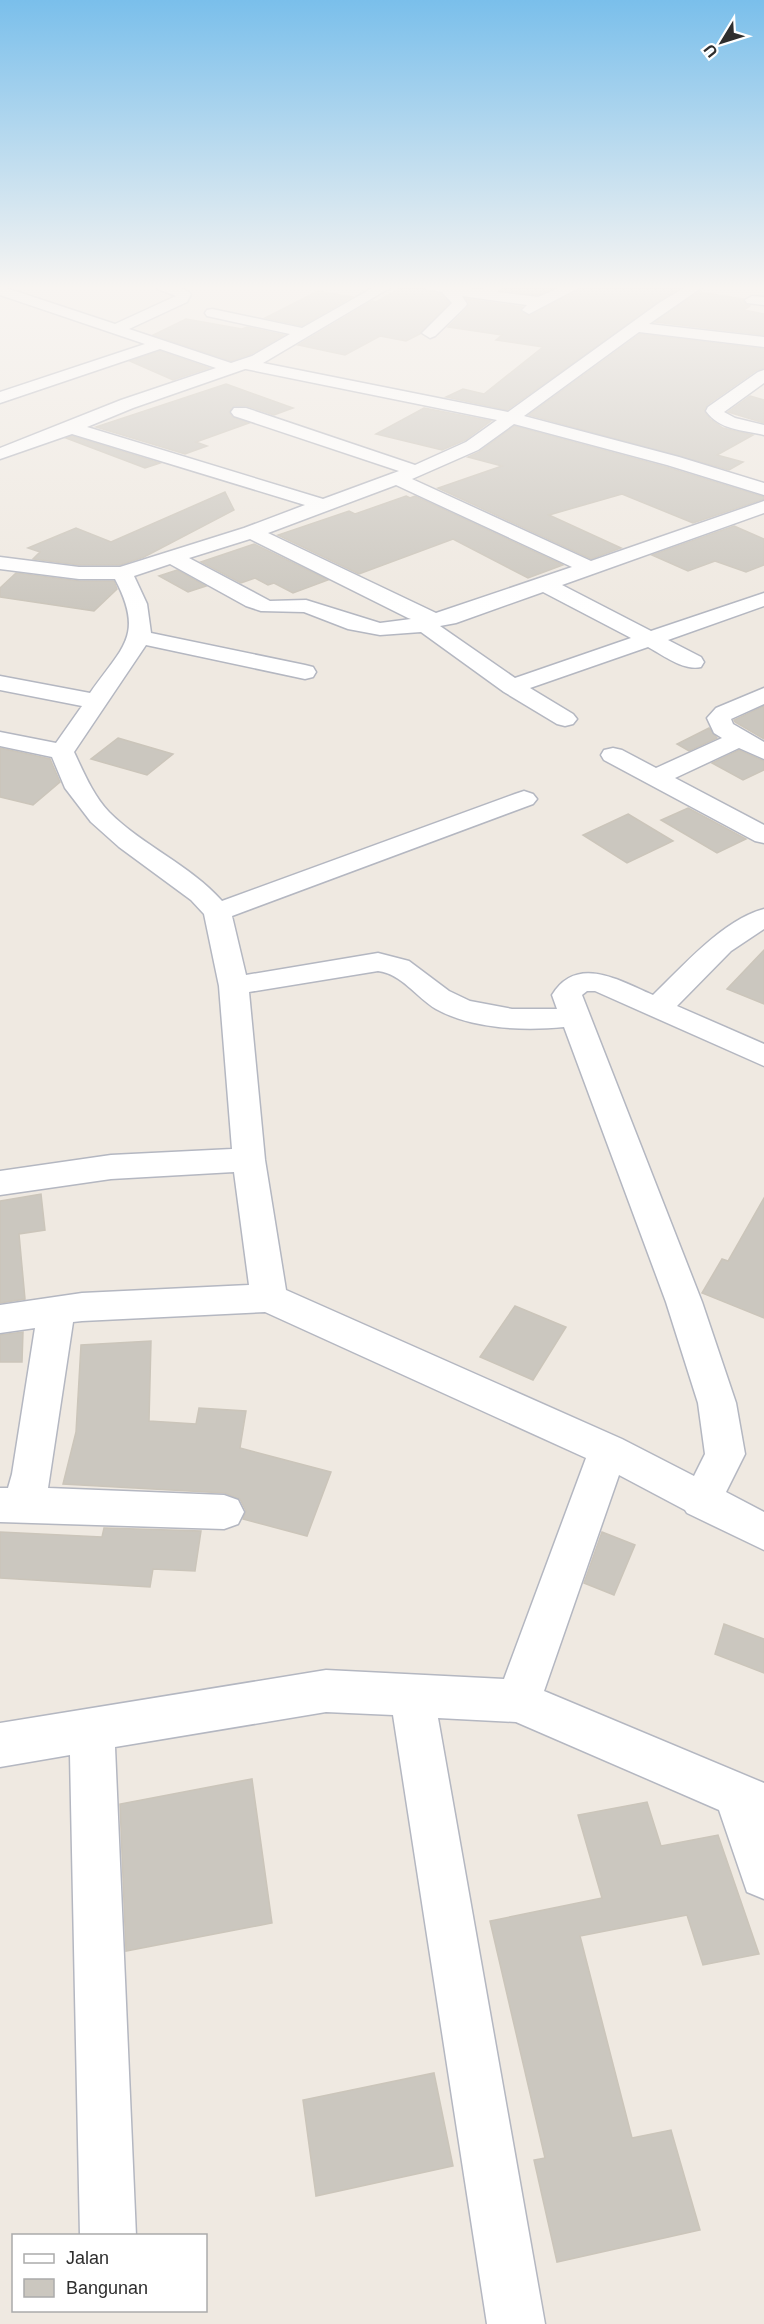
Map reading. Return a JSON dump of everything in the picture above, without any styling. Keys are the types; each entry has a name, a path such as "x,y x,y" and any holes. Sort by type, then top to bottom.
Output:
{"street":[{"path":"0,454 155,394"},
{"path":"388,394 513,418 684,464 764,489"},
{"path":"0,563 79,573 122,573 173,558 251,532 416,471 472,446 545,394"},
{"path":"747,394 714,411 714,414 729,421 764,430"},
{"path":"240,412 416,471"},
{"path":"71,428 324,505"},
{"path":"396,478 588,567"},
{"path":"251,532 434,620 448,618 764,507"},
{"path":"173,558 253,602 268,607 306,606 356,624 380,628 426,626 512,687 565,719"},
{"path":"62,752 94,701 140,637 142,620 135,594 122,573"},
{"path":"544,584 693,662"},
{"path":"512,687 764,599"},
{"path":"396,628 424,617"},
{"path":"140,637 305,672"},
{"path":"0,683 94,701"},
{"path":"764,695 724,713 719,718 722,728 739,740 764,752"},
{"path":"0,740 62,752"},
{"path":"655,777 739,740"},
{"path":"62,752 78,788 100,817 147,856 201,894 216,912 234,986 249,1160 269,1298"},
{"path":"613,755 764,836"},
{"path":"216,912 524,799"},
{"path":"658,1007 721,945 764,917"},
{"path":"234,986 378,962 395,963 436,995 465,1010 545,1021 564,1020 576,1016"},
{"path":"702,1501 725,1454 717,1403 684,1302 617,1132 567,995 570,988 591,982 600,983 764,1056"},
{"path":"0,1183 111,1167 249,1160"},
{"path":"0,1319 82,1307 269,1298 608,1450 764,1532"},
{"path":"12,1504 32,1474 56,1311"},
{"path":"518,1701 608,1450"},
{"path":"12,1504 224,1512"},
{"path":"0,1745 326,1691 518,1701 751,1800 764,1875"},
{"path":"412,1695 516,2324"},
{"path":"92,1729 108,2234"}],"building":[{"path":"194,394 255,394 293,408 274,415 247,406 234,406 229,412 232,417 249,423 196,442 207,446 185,454 96,427"},
{"path":"451,394 529,394 507,410 446,397"},
{"path":"557,394 722,394 707,405 704,410 710,419 723,428 753,435 717,455 743,462 729,470 529,415"},
{"path":"750,396 764,400 764,423 728,412"},
{"path":"424,408 491,421 465,440 442,450 376,434"},
{"path":"514,426 666,467 764,497 764,499 693,523 622,494 549,515 621,548 591,559 438,488 502,466 468,457 479,452"},
{"path":"72,436 160,463 145,468 66,438"},
{"path":"225,492 234,510 144,557 120,565 79,565 33,559 40,552 28,548 76,528 111,542"},
{"path":"406,496 410,498 415,496 563,565 528,578 453,539 359,574 278,535 349,511 355,514"},
{"path":"734,526 764,539 764,565 746,572 715,561 688,571 652,555"},
{"path":"254,544 328,580 293,593 274,583 268,585 255,578 241,583 201,562"},
{"path":"177,570 206,586 188,592 159,576"},
{"path":"16,573 79,581 114,581 117,589 94,611 0,597 0,588"},
{"path":"764,706 764,739 735,722 734,720"},
{"path":"709,728 717,738 689,751 677,744"},
{"path":"118,738 173,754 147,775 91,759"},
{"path":"0,748 50,759 60,782 33,805 0,797"},
{"path":"739,750 764,761 764,770 743,780 712,763"},
{"path":"688,808 746,839 717,853 661,820"},
{"path":"628,814 673,841 627,863 583,835"},
{"path":"764,950 764,1004 727,989"},
{"path":"41,1194 45,1230 19,1234 25,1299 0,1303 0,1201"},
{"path":"764,1198 764,1318 702,1293 722,1259 728,1261"},
{"path":"515,1306 566,1327 533,1380 480,1357"},
{"path":"23,1332 22,1362 0,1362 0,1335"},
{"path":"151,1341 149,1421 196,1424 199,1408 246,1411 240,1448 331,1472 307,1536 243,1519 246,1511 240,1499 225,1493 63,1484 76,1432 81,1345"},
{"path":"104,1528 201,1531 195,1571 153,1569 150,1587 0,1578 0,1532 102,1537"},
{"path":"602,1532 635,1545 614,1595 584,1583"},
{"path":"724,1624 764,1639 764,1673 715,1654"},
{"path":"252,1779 272,1923 126,1951 120,1804"},
{"path":"647,1802 661,1846 718,1835 759,1954 703,1965 687,1915 580,1936 632,2138 671,2130 700,2230 557,2262 534,2160 545,2158 490,1921 602,1898 578,1815"},
{"path":"434,2073 453,2166 316,2196 303,2100"}]}
